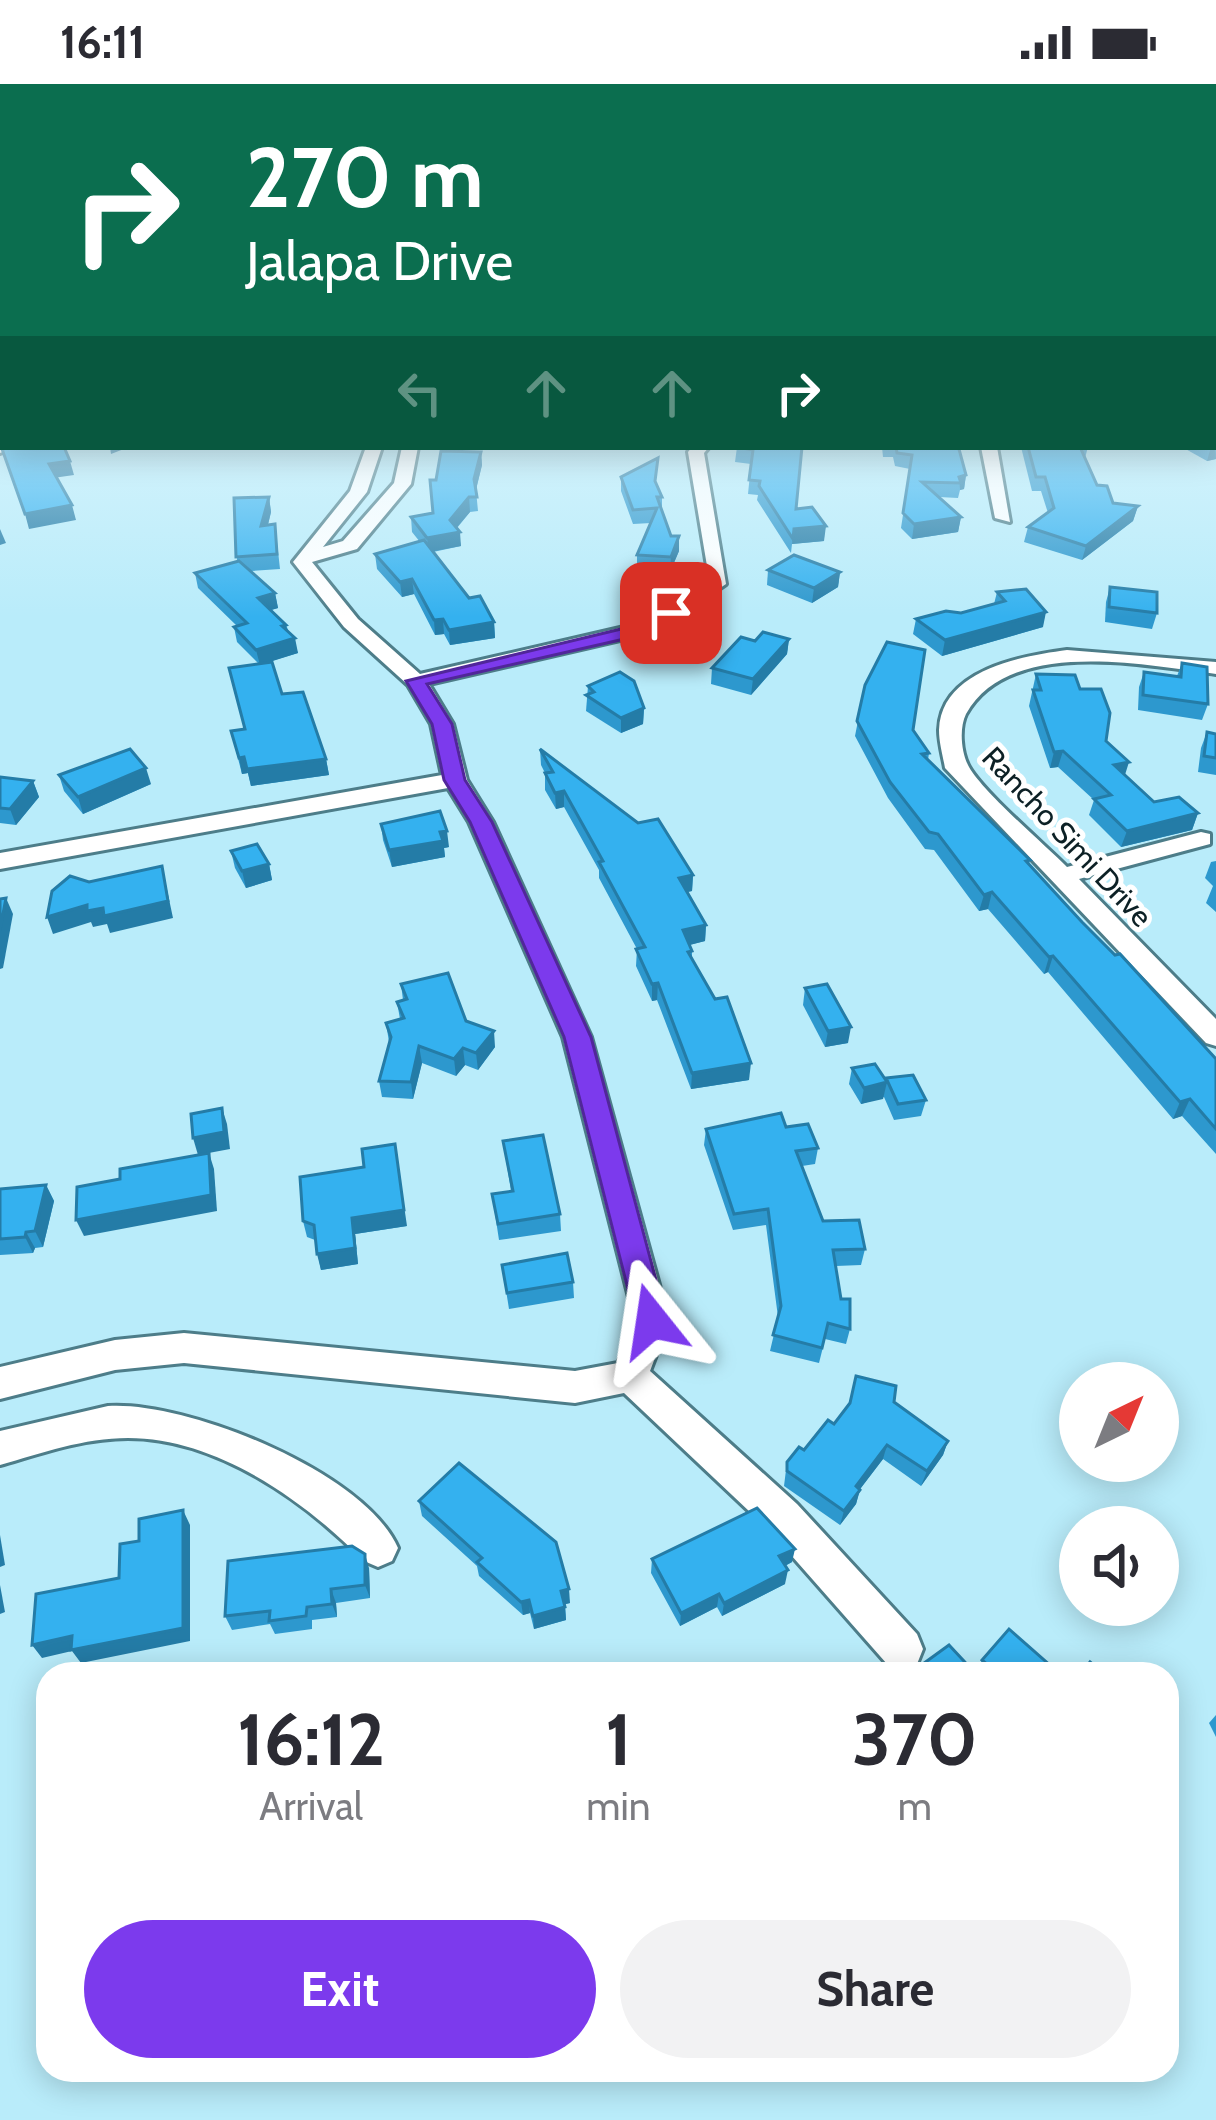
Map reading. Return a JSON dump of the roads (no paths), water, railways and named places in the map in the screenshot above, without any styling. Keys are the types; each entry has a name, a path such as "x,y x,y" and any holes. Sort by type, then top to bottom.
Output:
{"street":[{"path":"373,450 358,492 302,562 351,623 416,681 442,724 454,780 481,822 578,1037 652,1321 629,1376"},
{"path":"309,553 333,553 350,545 402,484 409,450"},
{"path":"416,681 626,633 671,613 719,580 698,450"},
{"path":"990,450 1004,518"},
{"name":"Rancho Simi Drive","path":"1216,668 1120,656 1046,656 999,672 964,695 950,726 957,768 1061,876 1203,1005 1216,1036"},
{"path":"0,861 454,780"},
{"path":"1061,876 1201,839"},
{"path":"0,1383 115,1355 184,1348 575,1387 629,1376"},
{"path":"629,1376 783,1517 902,1649"},
{"path":"0,1448 105,1424 145,1422 201,1436 300,1485 350,1517 378,1548"}]}
